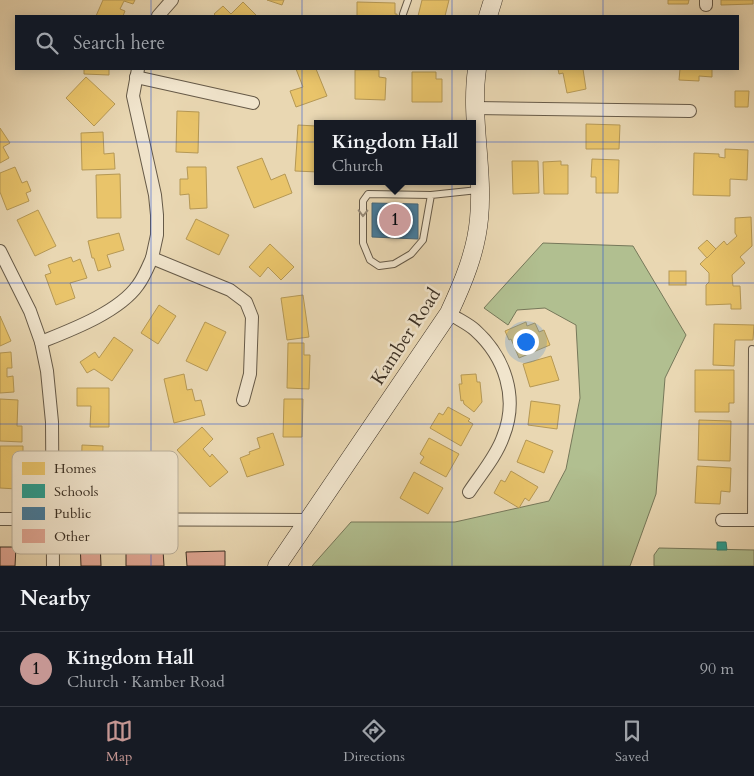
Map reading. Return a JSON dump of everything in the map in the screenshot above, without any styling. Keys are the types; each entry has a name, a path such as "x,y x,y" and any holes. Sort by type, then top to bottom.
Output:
{"street":[{"path":"159,15 172,0"},
{"path":"488,15 493,0"},
{"name":"Kamber Road","path":"475,120 477,70"},
{"path":"41,342 81,326 128,296 137,286 152,258 157,235 157,215 155,195 133,96 137,73 253,103"},
{"path":"474,108 690,111"},
{"name":"Kamber Road","path":"277,566 449,313 471,259 479,218 480,190 476,135"},
{"path":"0,251 30,311 41,342 52,413 52,451"},
{"path":"152,258 230,290 246,302 252,316 250,374 243,400"},
{"path":"449,313 473,329 488,343 499,359 509,389 509,414 503,439 469,492"},
{"path":"178,520 308,520"},
{"path":"722,520 752,520"}],"lane":[{"path":"403,14 408,0"},
{"path":"431,195 423,240 410,254 394,264 379,266 370,260 363,243 363,201 368,194 431,195 480,190"},
{"path":"752,349 752,520"}],"green space":[{"path":"543,243 633,246 686,335 665,378 656,494 630,566 312,566 351,522 455,522 549,501 566,469 580,398 576,325 545,308 517,310 508,325 484,308"},
{"path":"659,548 754,550 754,566 654,566 654,555"}],"building: Homes":[{"path":"103,0 135,0 133,4 124,1 120,9 125,11 123,15 96,15"},
{"path":"267,0 284,0 282,5"},
{"path":"422,0 449,0 445,15 418,15"},
{"path":"668,0 689,0 688,4 668,4"},
{"path":"721,0 753,0 753,4 721,5"},
{"path":"243,2 256,15 214,14 223,6 231,14"},
{"path":"357,2 395,3 395,14 397,14 397,15 357,15"},
{"path":"84,70 109,70 109,75 84,74"},
{"path":"296,70 316,70 327,96 296,107 290,91 303,87"},
{"path":"355,70 379,70 379,77 386,78 385,100 355,99"},
{"path":"558,70 583,70 586,89 567,93 563,73 559,74"},
{"path":"680,70 712,70 712,77 699,76 699,81 679,80"},
{"path":"412,72 436,72 436,79 442,79 442,102 412,102"},
{"path":"86,77 115,104 94,126 66,98"},
{"path":"735,91 749,91 748,107 735,107"},
{"path":"177,111 199,112 198,153 176,152"},
{"path":"586,124 620,125 619,149 586,149"},
{"path":"298,125 314,126 314,172 295,171"},
{"path":"0,128 10,143 3,147 9,158 0,163"},
{"path":"103,132 104,154 114,153 115,169 82,170 81,133"},
{"path":"725,149 748,150 747,180 730,179 730,196 693,195 694,153 719,154 719,157 725,158"},
{"path":"262,158 271,180 285,174 292,193 254,208 237,167"},
{"path":"592,159 619,160 618,193 596,193 596,177 591,177"},
{"path":"512,161 538,161 539,193 513,194"},
{"path":"561,161 561,165 568,165 568,194 544,194 543,162"},
{"path":"15,167 22,183 27,181 31,191 26,193 29,201 7,210 0,192 0,173"},
{"path":"187,167 206,167 207,208 190,209 189,194 180,195 180,179 188,179"},
{"path":"120,174 121,218 97,218 96,175"},
{"path":"38,210 56,246 35,256 17,220"},
{"path":"751,217 752,246 740,257 745,263 732,275 733,286 740,286 741,309 731,309 731,304 706,305 706,285 709,282 709,273 700,264 724,241 727,245 737,236 735,233 735,218"},
{"path":"196,219 229,235 219,255 186,239"},
{"path":"119,233 124,250 107,255 111,267 98,271 94,258 92,258 88,241"},
{"path":"707,240 716,249 707,258 698,248"},
{"path":"270,244 294,267 281,280 268,267 260,277 249,267"},
{"path":"71,257 73,262 80,259 87,278 70,283 75,298 56,305 45,275 51,273 48,265"},
{"path":"669,271 686,271 686,285 669,285"},
{"path":"303,295 309,337 287,340 281,298"},
{"path":"159,305 176,316 158,344 141,333"},
{"path":"0,316 11,341 0,346"},
{"path":"205,322 226,332 207,371 186,361"},
{"path":"526,322 527,326 535,323 539,332 544,330 550,345 519,358 511,339 509,340 505,331"},
{"path":"714,324 754,325 753,340 735,340 734,366 713,365"},
{"path":"114,337 133,350 112,381 94,369 87,373 80,362 95,352 99,358"},
{"path":"288,343 304,343 304,355 310,355 309,389 287,388"},
{"path":"11,352 12,368 7,368 7,377 13,376 14,392 0,393 0,353"},
{"path":"551,356 559,380 530,387 523,364"},
{"path":"695,370 734,370 734,403 729,403 729,412 695,412"},
{"path":"184,374 187,390 192,389 195,401 201,400 205,415 174,423 164,379"},
{"path":"476,374 477,382 480,382 482,402 474,412 464,404 463,400 461,401 459,384 462,384 461,375"},
{"path":"77,388 109,388 109,427 90,427 91,406 77,406"},
{"path":"0,399 18,400 17,426 22,426 22,442 0,441"},
{"path":"284,399 303,399 302,437 283,437"},
{"path":"531,401 560,405 557,429 528,425"},
{"path":"448,407 470,419 468,421 473,424 461,446 430,428 439,413 443,415"},
{"path":"699,420 731,421 730,461 698,460"},
{"path":"202,427 213,439 203,449 210,457 212,454 228,472 210,487 177,450"},
{"path":"273,433 284,465 247,477 240,458 260,448 257,438"},
{"path":"429,438 459,454 446,477 420,463 424,457 420,454"},
{"path":"526,440 553,451 544,473 517,462"},
{"path":"82,445 103,446 103,451 82,451"},
{"path":"0,446 23,446 23,451 12,451 12,489 0,488"},
{"path":"697,466 731,468 730,492 721,491 720,504 695,503"},
{"path":"511,471 538,487 529,501 525,498 519,508 494,493 501,480 505,482"},
{"path":"414,472 443,488 428,514 400,498"}],"building: Schools":[{"path":"717,542 726,542 727,550 717,550"}],"building: Public":[{"path":"372,203 418,204 418,239 372,237"}],"building: Other":[{"path":"0,547 12,547 12,554 16,554 15,566 0,566"},
{"path":"225,551 225,566 187,566 186,552"},
{"path":"81,554 101,554 101,566 81,566"},
{"path":"126,554 163,554 164,566 126,566"}],"place":[{"name":"Kingdom Hall","path":"395,220"}]}
